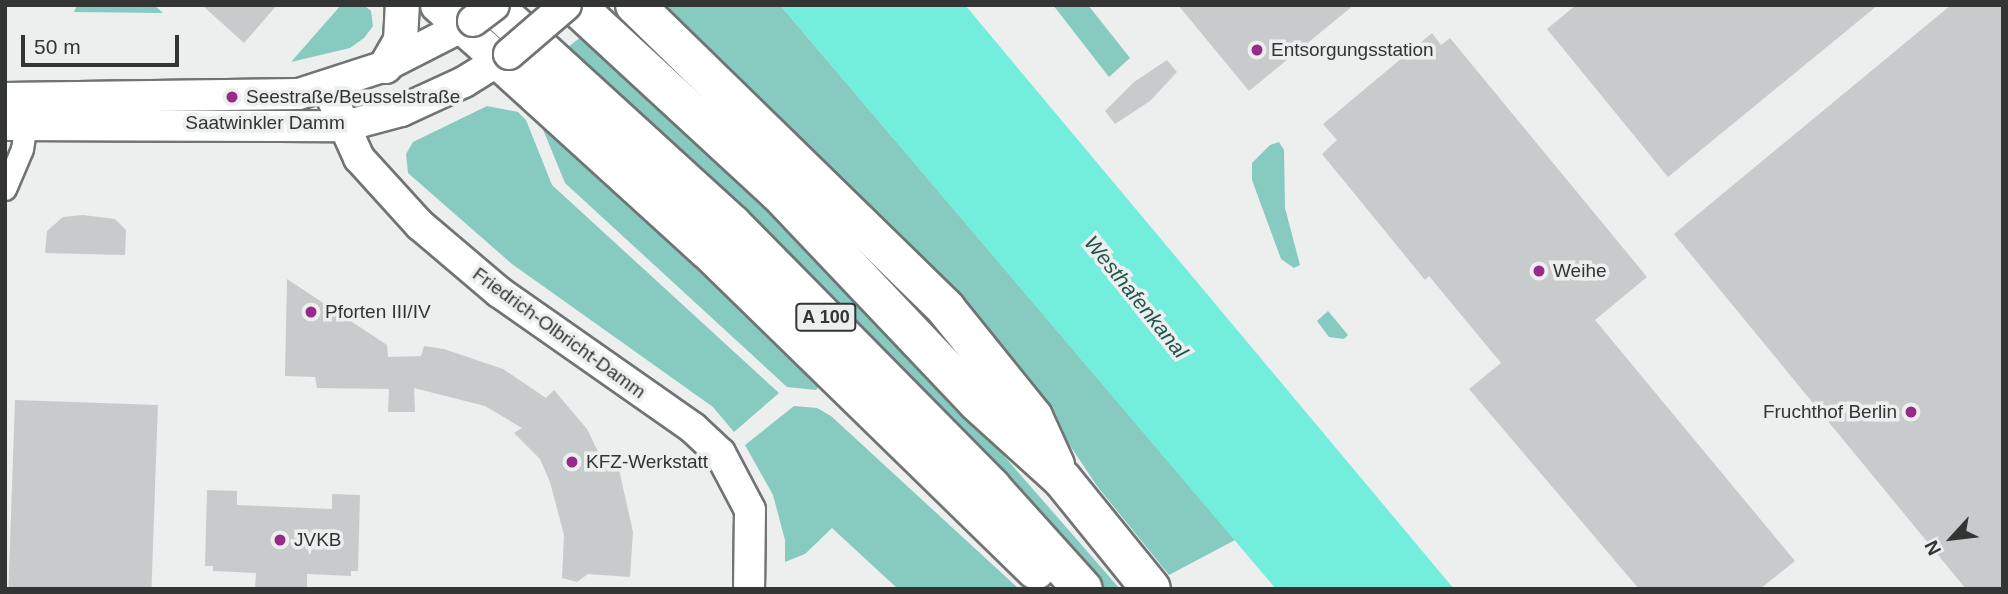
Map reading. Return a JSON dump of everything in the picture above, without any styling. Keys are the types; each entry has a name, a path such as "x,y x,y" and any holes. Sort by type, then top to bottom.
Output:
{"highway":[{"name":"A 100","path":"575,5 778,192 977,402 1062,479 1151,589"},
{"path":"635,5 846,206 946,309 1033,417 1062,479"},
{"name":"A 100","path":"480,15 752,244 991,486 1083,589"},
{"path":"505,57 708,250 1055,589"}],"main road":[{"path":"386,66 400,40 402,5"},
{"path":"438,5 480,15 505,57"},
{"name":"Saatwinkler Damm","path":"17,111 345,126 401,111 505,57 566,5"},
{"name":"Saatwinkler Damm","path":"17,111 271,97 327,87 386,66 480,15"},
{"name":"Friedrich-Olbricht-Damm","path":"327,87 359,158 396,201 456,257 693,428 720,453 750,510 749,589"}],"street":[{"path":"5,189 17,111"}],"shaded area":[{"path":"77,5 154,5 163,13 74,12"},
{"path":"341,5 364,5 371,11 373,26 364,38 350,48 291,62"},
{"path":"664,5 780,5 1235,540 1169,575 1097,486 1045,408 728,67"},
{"path":"1053,5 1088,5 1130,58 1109,77"},
{"path":"586,33 657,98 937,379 1120,589 1106,589 563,51"},
{"path":"487,106 518,112 526,120 552,185 779,393 734,432 713,407 512,264 408,173 406,154 413,142"},
{"path":"535,110 822,383 816,390 787,387 565,183"},
{"path":"1279,142 1284,150 1285,208 1300,265 1294,268 1281,259 1252,180 1252,163 1270,145"},
{"path":"1328,311 1348,335 1344,339 1329,337 1317,321"},
{"path":"794,406 817,408 831,416 1019,589 898,589 832,528 805,554 785,562 785,540 773,495 745,445"}],"water":[{"name":"Westhafenkanal","path":"780,5 965,5 1454,589 1276,589"}],"building":[{"path":"202,5 277,5 244,43"},
{"name":"Entsorgungsstation","path":"1178,5 1354,5 1249,91"},
{"path":"1576,5 1878,5 1668,177 1547,29"},
{"name":"Fruchthof Berlin","path":"1951,5 2003,5 2003,589 1966,589 1674,234"},
{"path":"1432,33 1441,45 1450,38 1647,277 1595,320 1795,561 1760,589 1639,589 1469,389 1501,363 1429,276 1425,280 1322,154 1337,140 1323,124"},
{"path":"1167,60 1177,72 1150,101 1115,124 1105,111 1134,82"},
{"path":"83,215 115,219 126,230 125,255 45,253 47,231 63,217"},
{"name":"KFZ-Werkstatt","path":"287,279 387,345 388,357 421,356 424,346 444,349 503,369 546,398 554,390 587,429 607,470 618,465 633,532 630,577 588,574 577,582 562,578 564,535 550,482 540,459 514,433 522,428 485,406 414,388 415,412 388,412 389,389 317,388 315,377 285,376"},
{"path":"15,400 158,405 151,589 8,589"},
{"name":"JVKB","path":"207,490 237,491 237,505 332,509 332,494 360,495 358,571 351,571 351,576 307,574 307,589 255,589 256,573 213,571 213,566 205,566"}],"place":[{"name":"Entsorgungsstation","path":"1257,50"},
{"name":"Seestraße/Beusselstraße","path":"232,97"},
{"name":"Weihe","path":"1539,271"},
{"name":"Pforten III/IV","path":"311,312"},
{"name":"Fruchthof Berlin","path":"1911,412"},
{"name":"KFZ-Werkstatt","path":"572,462"},
{"name":"JVKB","path":"280,540"}]}
